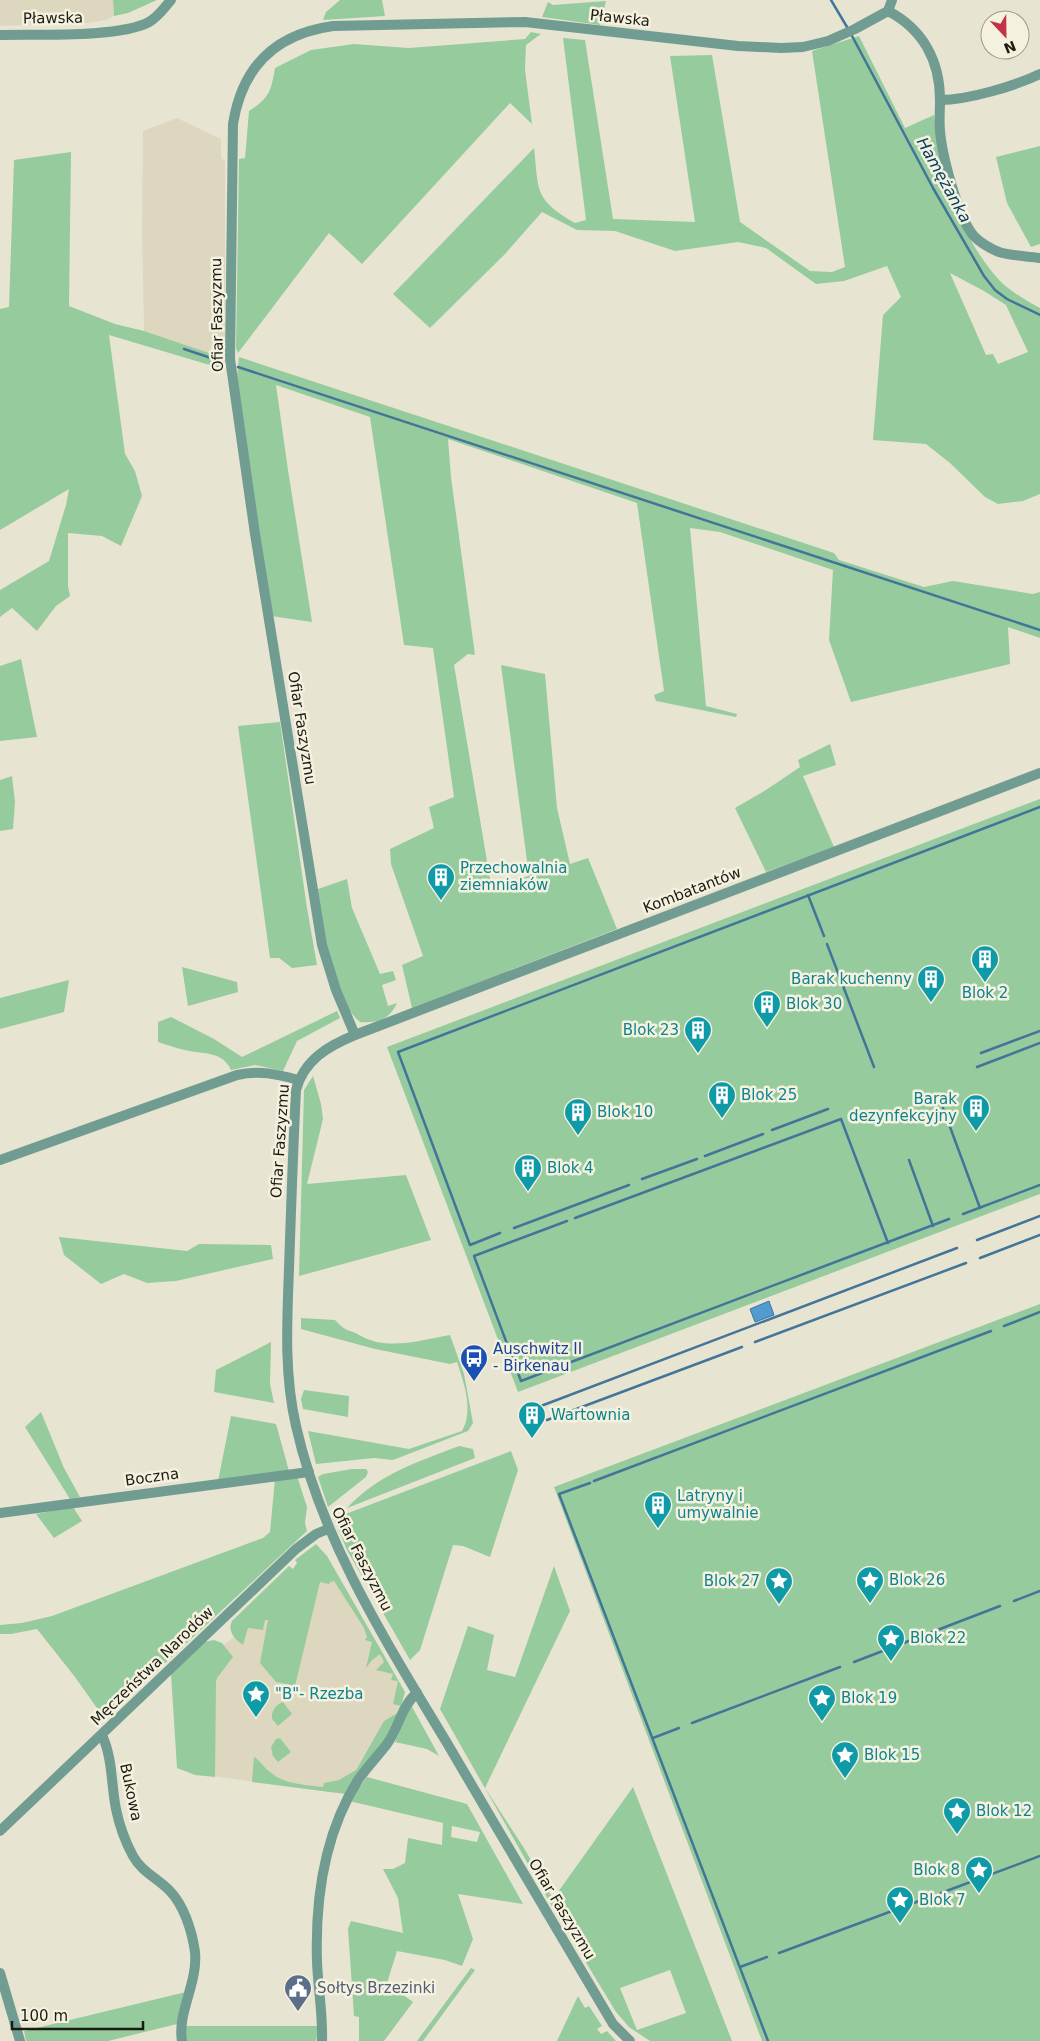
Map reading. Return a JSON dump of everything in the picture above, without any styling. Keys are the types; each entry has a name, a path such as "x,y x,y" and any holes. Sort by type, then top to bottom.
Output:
{"street":[{"name":"Pławska","path":"0,35 107,32 143,25 155,18 171,0"},
{"path":"892,0 888,11 909,24 924,40 935,64 940,100 940,132 947,167 958,201 973,235 999,252 1040,258"},
{"name":"Pławska","path":"266,55 293,36 316,28 333,26 525,22 738,46 781,48 814,44 855,29 888,11"},
{"name":"Ofiar Faszyzmu","path":"266,55 244,83 236,103 233,124 230,359 254,524 322,945 336,990 355,1035 331,1045 310,1062 298,1080 296,1090 288,1314 288,1365 296,1426 308,1472 328,1529 346,1566 416,1693 613,2024 630,2041"},
{"path":"940,100 950,100 989,91 1018,83 1040,74"},
{"name":"Kombatantów","path":"355,1035 1040,773"},
{"path":"0,1160 248,1072 266,1072 298,1080"},
{"name":"Boczna","path":"0,1513 308,1472"},
{"name":"Męczeństwa Narodów","path":"0,1831 102,1735 214,1625 296,1549 316,1534 328,1529"},
{"path":"322,2041 323,2021 316,1932 317,1902 327,1854 349,1796 367,1767 396,1731 406,1705 416,1693"},
{"name":"Bukowa","path":"102,1735 109,1754 117,1811 133,1856 140,1867 169,1890 181,1905 190,1934 196,1972 180,2030 182,2041"},
{"path":"0,1973 20,2041"}],"shaded area":[{"path":"0,0 113,0 114,16 106,20 88,23 0,26"},
{"path":"177,118 221,139 221,159 225,160 225,341 214,343 209,353 144,331 143,131"},
{"path":"336,1579 405,1692 399,1712 384,1721 349,1781 344,1779 334,1783 335,1793 212,1776 212,1654 234,1637 318,1582"}],"green space":[{"path":"113,0 157,0 128,13 114,16"},
{"path":"340,0 382,0 385,16 323,20 326,12"},
{"path":"606,1 600,25 542,17 548,2 553,5"},
{"path":"531,32 541,34 526,45 525,70 532,124 510,103 362,264 329,233 238,353 236,348 239,159 245,158 249,111 268,94 275,68 311,50 354,44 409,48 525,39"},
{"path":"859,36 905,128 934,115 941,159 947,182 964,226 975,247 1002,283 1040,308 1040,494 1023,501 998,504 985,497 950,463 926,444 873,440 883,315 901,297 887,266 844,281 816,284 766,248 738,242 675,251 615,231 577,230 542,212 504,255 430,328 393,294 534,148 538,185 545,200 562,215 575,223 586,220 563,38 585,40 613,219 695,222 670,56 712,55 740,222 810,271 832,272 845,267 812,51","holes":["950,273 1006,305 1028,352 998,364 993,354 986,355"]},
{"path":"1040,146 1040,244 1031,247 1007,203 996,157"},
{"path":"71,152 69,306 115,324 144,331 224,358 223,369 109,335 125,454 135,471 142,496 121,546 102,536 68,533 68,586 70,596 56,606 37,631 12,608 0,617 0,590 49,561 69,489 0,530 0,309 9,307 14,160"},
{"path":"239,357 834,553 839,560 924,587 953,581 1033,594 1040,592 1040,638 1008,627 1010,664 851,702 829,640 833,570 720,532 690,528 706,706 737,714 736,717 656,701 654,695 664,691 637,503 448,439 451,477 475,655 468,654 454,665 491,885 529,876 501,665 545,674 557,808 570,864 588,858 617,929 412,1008 402,965 423,956 391,864 390,849 434,828 429,807 454,797 433,648 404,645 370,417 276,385 312,622 271,616 237,376"},
{"path":"21,659 37,737 0,741 0,666"},
{"path":"280,722 317,965 292,968 279,958 270,958 238,726"},
{"path":"830,744 836,765 803,776 834,847 766,872 735,808 800,767 798,760"},
{"path":"12,776 15,802 13,829 0,831 0,780"},
{"path":"1040,799 1040,1194 518,1392 387,1047"},
{"path":"347,879 352,908 380,974 393,971 396,980 382,985 388,1006 397,1003 387,1017 378,1021 360,1022 351,1012 332,967 326,942 318,889"},
{"path":"182,967 237,982 238,992 188,1006"},
{"path":"69,980 64,1012 0,1029 0,998"},
{"path":"337,1011 340,1018 297,1041 283,1071 255,1065 231,1070 228,1064 219,1057 158,1042 158,1022 171,1017 214,1039 242,1057"},
{"path":"313,1076 323,1119 307,1184 406,1175 431,1240 299,1276 304,1090"},
{"path":"59,1237 187,1251 199,1244 271,1245 273,1259 176,1281 147,1283 124,1274 101,1284 64,1255"},
{"path":"1040,1304 1040,2041 762,2041 554,1487"},
{"path":"301,1318 335,1320 346,1329 382,1343 405,1343 450,1335 464,1374 473,1423 468,1431 393,1460 374,1458 316,1464 308,1431 409,1449 462,1431 466,1423 468,1406 457,1362 450,1364 375,1349 301,1329"},
{"path":"271,1342 270,1384 274,1403 214,1392 216,1370"},
{"path":"304,1390 349,1396 348,1417 303,1409 301,1399"},
{"path":"41,1412 64,1468 80,1497 70,1499 25,1427"},
{"path":"231,1416 276,1424 289,1471 218,1481"},
{"path":"459,1446 473,1449 475,1458 347,1508 372,1486 386,1477"},
{"path":"511,1451 518,1470 490,1557 463,1546 453,1545 420,1650 410,1660 347,1550 335,1521 343,1515"},
{"path":"352,1469 366,1469 368,1472 366,1477 328,1507 318,1477 323,1474"},
{"path":"297,1476 307,1507 305,1523 307,1531 103,1721 99,1717 99,1711 75,1677 37,1629 0,1634 0,1625 22,1623 52,1616 263,1538 270,1532 275,1479"},
{"path":"73,1507 82,1521 54,1538 36,1514"},
{"path":"316,1544 327,1556 405,1692 401,1706 393,1704 398,1681 391,1680 393,1674 376,1670 384,1662 380,1654 366,1668 372,1642 365,1640 367,1637 364,1628 334,1581 329,1584 320,1582 295,1686 276,1682 260,1663 268,1620 265,1620 263,1630 248,1628 243,1645 237,1641 231,1632 232,1621 289,1566 293,1569 297,1563 295,1560"},
{"path":"554,1566 570,1611 485,1788 524,1848 553,1899 633,1787 732,2041 650,2041 629,2027 616,2012 553,1908 440,1709 468,1626 494,1635 487,1670 515,1677","holes":["670,1970 686,2013 637,2030 620,1988"]},
{"path":"214,1640 222,1643 233,1657 216,1682 215,1777 195,1775 177,1768 171,1674 204,1642"},
{"path":"283,1702 292,1714 278,1726 272,1719 272,1714 274,1709"},
{"path":"411,1705 439,1756 427,1749 395,1742"},
{"path":"399,1712 392,1730 346,1794 252,1782 254,1757 274,1775 287,1781 323,1787 324,1783 339,1780 356,1770 384,1721"},
{"path":"280,1738 291,1752 278,1762 273,1756 271,1747 276,1739"},
{"path":"367,1777 467,1804 523,1904 458,1894 473,1939 462,1966 445,1960 397,1951 387,1983 413,2002 384,2041 359,2041 359,2017 354,2016 348,1929 351,1921 403,1933 398,1898 383,1869 393,1869 405,1863 408,1838 442,1845 443,1823 349,1801","holes":["452,1826 480,1832 477,1842 451,1837"]},
{"path":"471,1968 475,1970 423,2041 417,2041"},
{"path":"186,1992 177,2024 108,2041 26,2041 24,2031"},
{"path":"578,1996 585,2008 589,2006 602,2026 597,2029 601,2034 607,2031 616,2041 557,2041"},
{"path":"186,2026 319,2026 316,2041 186,2041"}],"water":[{"path":"769,1301 774,1315 755,1322 750,1309"}],"waterway":[{"path":"831,0 847,27"},
{"name":"Hamężanka","path":"851,34 933,188 984,276 995,290 1007,299 1040,315"},
{"path":"184,349 223,362"},
{"path":"238,367 1040,630"},
{"path":"500,1233 470,1245 398,1052 1040,807"},
{"path":"808,895 824,936"},
{"path":"827,944 874,1067"},
{"path":"981,1053 1040,1031"},
{"path":"977,1067 1040,1043"},
{"path":"943,1108 980,1208"},
{"path":"772,1130 828,1109"},
{"path":"575,1218 841,1119 888,1243"},
{"path":"705,1156 763,1134"},
{"path":"642,1179 697,1159"},
{"path":"909,1160 933,1226"},
{"path":"514,1228 629,1185"},
{"path":"963,1214 1040,1185"},
{"path":"977,1240 1040,1216"},
{"path":"567,1221 474,1256 521,1381 949,1219"},
{"path":"980,1258 1040,1235"},
{"path":"533,1409 957,1248"},
{"path":"755,1342 966,1263"},
{"path":"1004,1326 1040,1312"},
{"path":"594,1481 991,1331"},
{"path":"547,1420 742,1347"},
{"path":"590,1483 559,1494 768,2041"},
{"path":"1014,1601 1040,1591"},
{"path":"854,1662 1000,1606"},
{"path":"692,1723 840,1667"},
{"path":"653,1738 679,1728"},
{"path":"941,1893 1040,1856"},
{"path":"779,1953 927,1898"},
{"path":"740,1967 767,1957"}],"place":[{"name":"Przechowalnia ziemniaków","path":"441,901"},
{"name":"Blok 2","path":"985,983"},
{"name":"Barak kuchenny","path":"931,1003"},
{"name":"Blok 30","path":"767,1028"},
{"name":"Blok 23","path":"698,1054"},
{"name":"Blok 25","path":"722,1119"},
{"name":"Barak dezynfekcyjny","path":"976,1132"},
{"name":"Blok 10","path":"578,1136"},
{"name":"Blok 4","path":"528,1192"},
{"name":"Auschwitz II - Birkenau","path":"474,1382"},
{"name":"Wartownia","path":"532,1439"},
{"name":"Latryny i umywalnie","path":"658,1529"},
{"name":"Blok 26","path":"870,1604"},
{"name":"Blok 27","path":"779,1605"},
{"name":"Blok 22","path":"891,1662"},
{"name":"\"B\"- Rzezba","path":"256,1718"},
{"name":"Blok 19","path":"822,1722"},
{"name":"Blok 15","path":"845,1779"},
{"name":"Blok 12","path":"957,1835"},
{"name":"Blok 8","path":"979,1894"},
{"name":"Blok 7","path":"900,1924"},
{"name":"Sołtys Brzezinki","path":"298,2012"}]}
